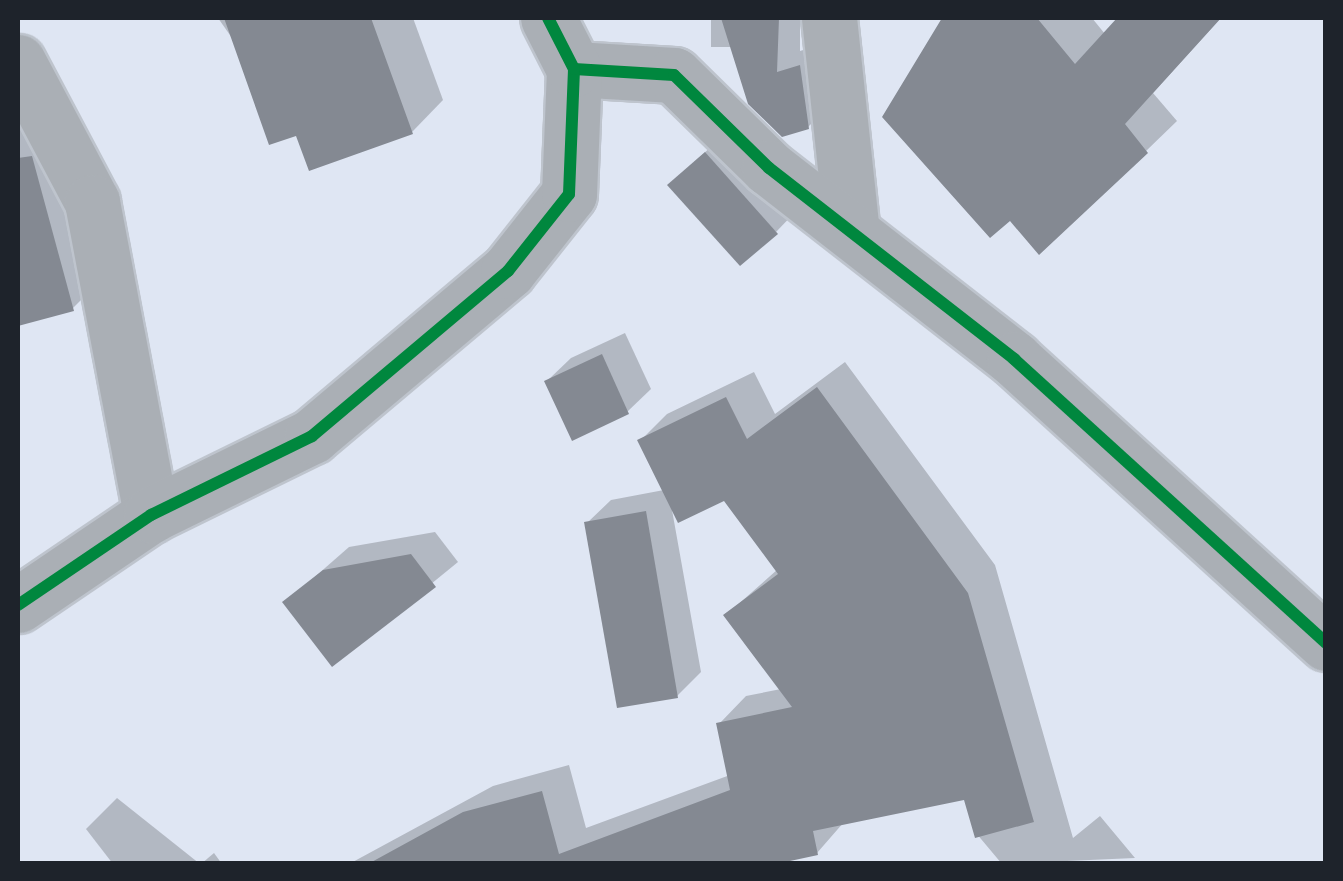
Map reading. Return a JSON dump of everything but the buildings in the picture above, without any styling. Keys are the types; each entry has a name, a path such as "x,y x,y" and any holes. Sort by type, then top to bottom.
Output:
{"street":[{"path":"18,605 151,516 312,436 508,271 569,194 574,68 548,18"},
{"path":"829,18 851,226"},
{"path":"18,62 92,202 151,516"},
{"path":"574,68 674,75 769,168 851,226 1014,359 1326,643"}],"cycle path":[{"path":"18,605 151,515 312,436 508,271 569,194 574,69 548,18"},
{"path":"574,69 674,75 769,168 1014,359 1326,643"}]}
